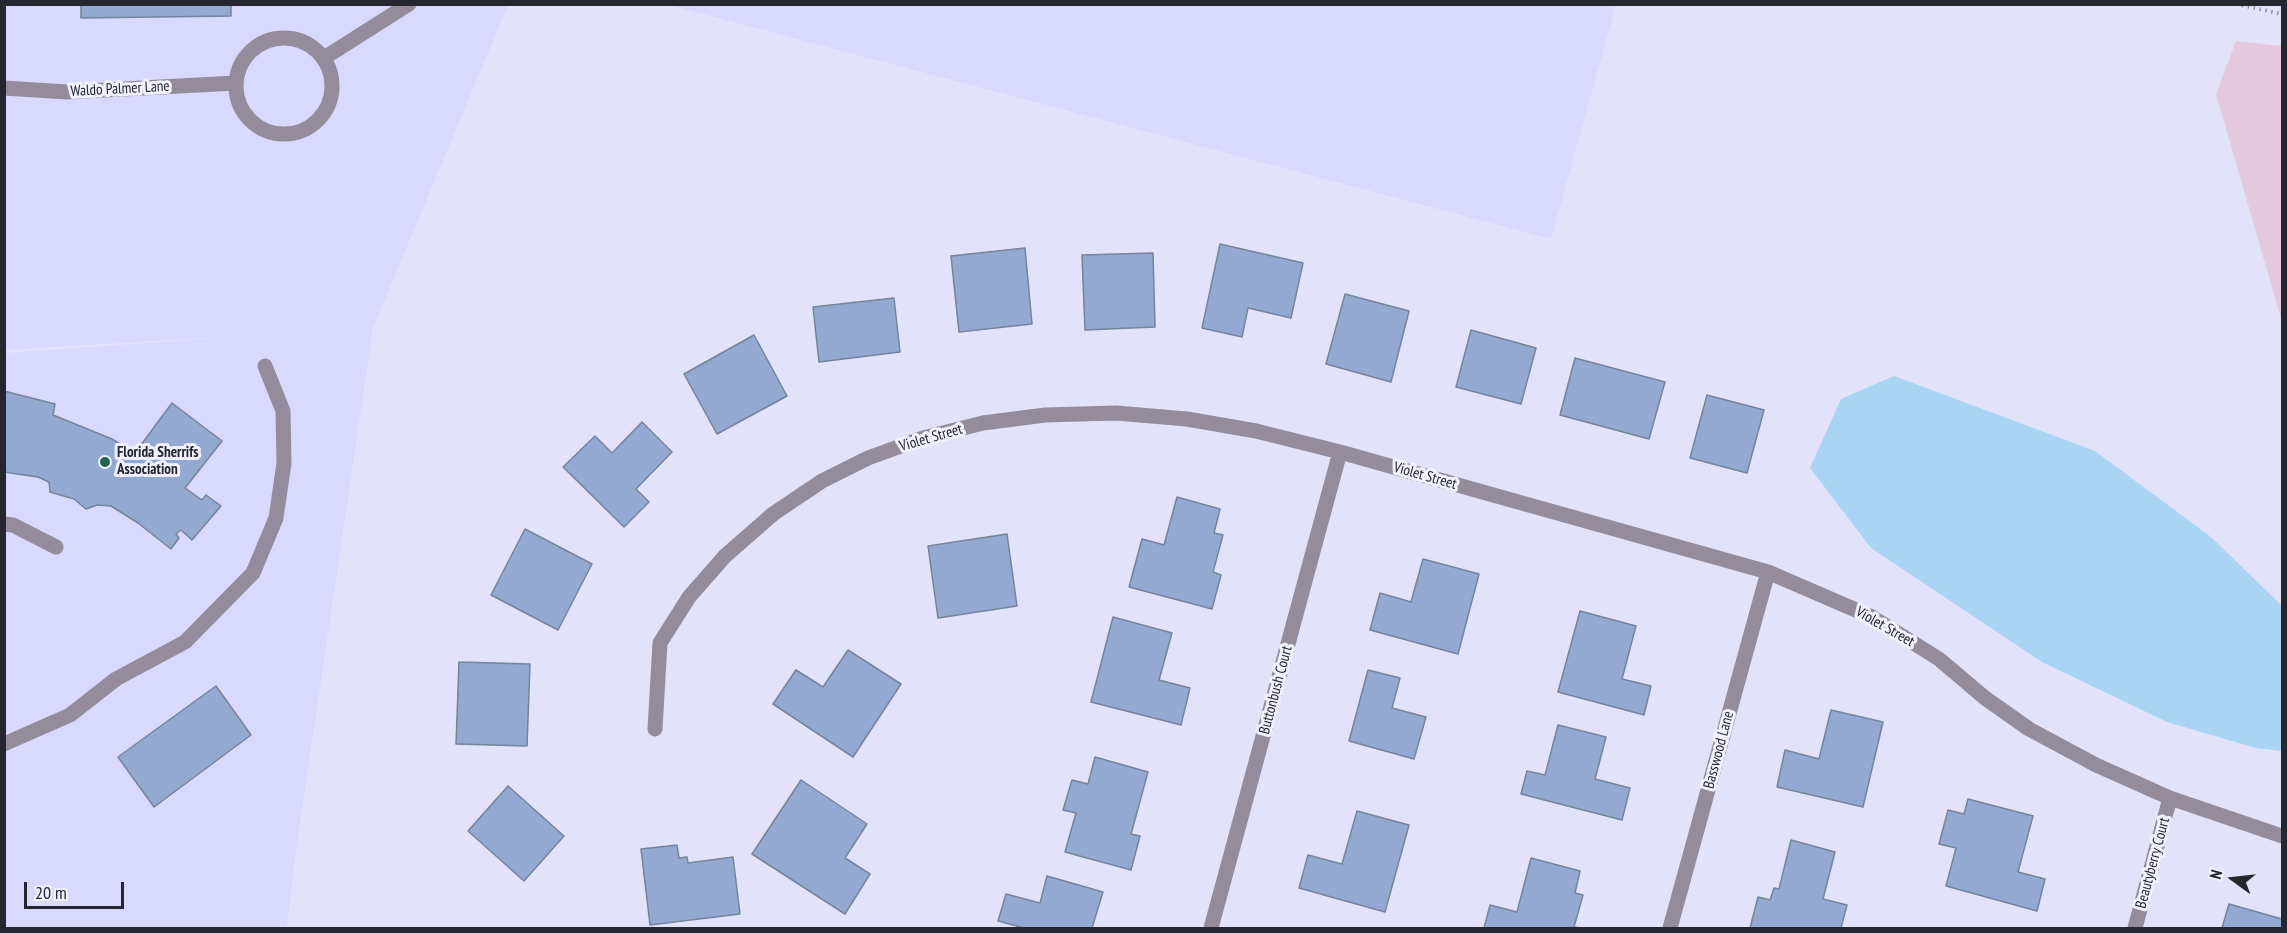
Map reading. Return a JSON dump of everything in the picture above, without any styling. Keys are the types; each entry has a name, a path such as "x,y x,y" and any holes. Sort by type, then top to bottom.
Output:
{"street":[{"path":"324,58 409,4"},
{"path":"284,37 301,40 311,45 324,58 331,74 332,91 327,107 316,123 286,134 271,132 256,125 245,113 238,99 236,83 241,65 252,51 266,41 284,37"},
{"name":"Waldo Palmer Lane","path":"4,88 67,92 236,83"},
{"path":"4,744 70,715 116,679 184,642 253,573 276,518 284,463 283,411 265,366"},
{"name":"Violet Street","path":"655,729 660,643 689,597 725,556 774,514 822,481 868,458 923,438 982,423 1045,415 1104,414 1187,419 1256,431 1340,452 1768,572 1872,617 1939,659 1985,698 2029,729 2096,765 2170,798 2283,836"},
{"name":"Buttonbush Court","path":"1211,928 1340,452"},
{"path":"4,524 13,525 56,547"},
{"name":"Basswood Lane","path":"1670,928 1768,572"},
{"name":"Beautyberry Court","path":"2135,928 2170,798"}],"path":[{"path":"2236,4 2283,14"}],"shaded area":[{"path":"5,5 508,5 373,328 295,857 287,928 5,928 5,353 256,335 5,350"},
{"path":"669,5 1616,5 1551,239"},
{"path":"2236,41 2282,46 2282,322 2216,94"},
{"path":"1894,376 2095,451 2211,537 2282,606 2282,751 2256,748 2167,722 2042,662 1871,548 1810,468 1841,399"}],"building":[{"path":"81,4 231,4 231,16 81,18"},
{"path":"1220,244 1303,263 1291,318 1248,308 1242,337 1202,328"},
{"path":"1025,248 1032,324 959,332 951,256"},
{"path":"1153,253 1155,327 1085,330 1082,255"},
{"path":"1345,294 1409,311 1391,382 1326,364"},
{"path":"894,298 900,352 819,362 813,307"},
{"path":"1471,330 1536,348 1521,404 1456,387"},
{"path":"754,335 787,396 717,434 684,374"},
{"path":"1575,358 1665,382 1649,439 1560,415"},
{"name":"Florida Sherrifs Association","path":"4,391 55,404 53,415 112,439 135,453 172,403 222,441 185,488 202,500 206,495 221,506 192,540 181,530 176,534 179,538 171,549 138,523 111,506 97,505 86,509 74,499 50,492 49,482 38,477 4,472"},
{"path":"1707,395 1764,410 1747,473 1690,458"},
{"path":"642,422 672,452 636,489 649,502 624,527 563,467 595,436 612,453"},
{"path":"1177,497 1220,509 1214,533 1223,535 1213,572 1221,575 1212,609 1129,587 1142,539 1164,545"},
{"path":"525,529 592,564 558,630 491,595"},
{"path":"1007,534 1017,606 938,618 928,546"},
{"path":"1423,559 1479,574 1458,654 1370,630 1380,593 1411,602"},
{"path":"1580,611 1636,626 1622,679 1651,686 1644,715 1558,692"},
{"path":"1113,617 1172,633 1159,680 1190,688 1181,725 1091,702"},
{"path":"848,650 901,684 853,757 773,704 796,670 823,687"},
{"path":"459,662 530,664 527,746 456,744"},
{"path":"1368,670 1400,678 1392,708 1426,717 1414,759 1349,741"},
{"path":"216,686 251,735 154,807 118,757"},
{"path":"1831,710 1883,722 1863,807 1777,787 1785,750 1819,759"},
{"path":"1558,725 1606,737 1595,779 1630,788 1622,820 1521,794 1527,771 1545,775"},
{"path":"1095,757 1148,772 1131,834 1140,836 1131,870 1065,852 1076,813 1063,810 1072,780 1088,784"},
{"path":"801,780 867,824 845,858 870,874 845,914 752,854"},
{"path":"508,786 564,836 524,881 468,831"},
{"path":"1968,799 2033,816 2018,872 2045,879 2037,911 1946,886 1956,848 1939,844 1948,810 1964,814"},
{"path":"1357,811 1409,825 1385,912 1299,888 1308,855 1342,864"},
{"path":"1791,840 1835,852 1823,899 1847,905 1841,928 1750,928 1758,897 1770,900 1774,888 1779,889"},
{"path":"677,845 679,858 687,857 688,863 733,857 740,914 650,925 641,849"},
{"path":"1531,858 1580,871 1575,893 1583,895 1574,927 1581,928 1484,928 1490,905 1517,912"},
{"path":"1047,876 1103,892 1092,928 1024,928 998,921 1006,894 1040,903"},
{"path":"2229,904 2282,919 2282,928 2222,928"}],"place":[{"name":"Florida Sherrifs Association","path":"105,462"}]}
